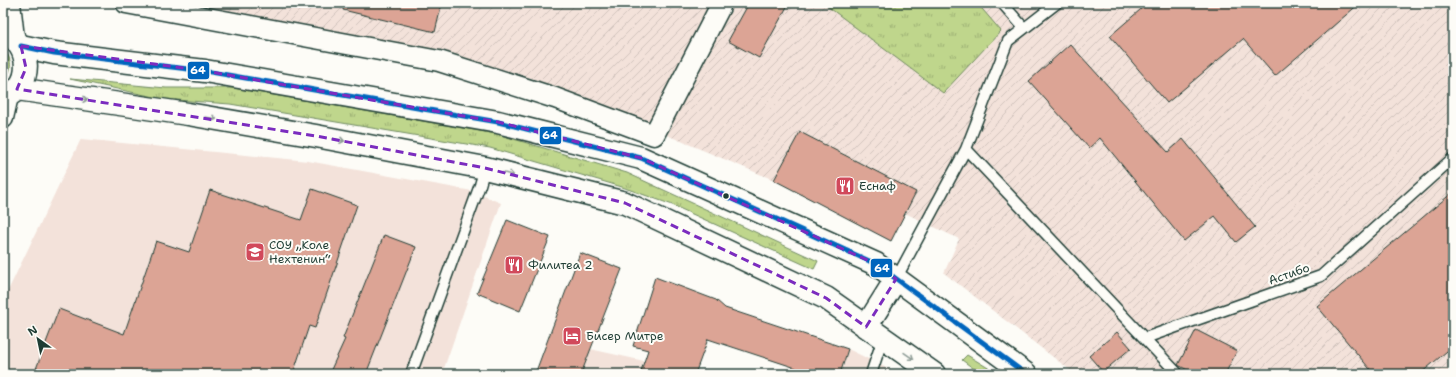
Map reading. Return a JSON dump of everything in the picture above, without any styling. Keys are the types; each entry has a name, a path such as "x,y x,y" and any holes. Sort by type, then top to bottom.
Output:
{"main road":[{"path":"10,94 23,79 26,68 26,57 13,38"},
{"path":"13,38 54,53 205,71 498,122 641,158 876,264 1026,374"},
{"path":"10,94 188,114 324,138 485,168 625,203 826,298 934,374"},
{"path":"875,333 896,279"}],"street":[{"path":"10,3 13,38"},
{"path":"126,3 439,61 555,98 654,135 720,7"},
{"path":"3,118 10,94"}],"lane":[{"path":"1002,3 1024,28"},
{"path":"896,279 966,149 1008,41 1057,3"},
{"path":"966,149 1178,374"},
{"name":"Астибо","path":"1145,338 1321,276 1453,158"},
{"path":"411,374 485,168"},
{"path":"871,374 875,333"}],"highlighted area":[{"path":"21,46 205,71 498,122 641,158 876,264 896,279 866,327 826,298 625,203 485,168 316,136 17,89 26,68"}],"shaded area":[{"path":"80,3 1453,3 1453,374 1075,374 944,273 959,239 905,213 891,241 774,180 531,78 340,36"},
{"name":"СОУ „Коле Нехтенин“","path":"81,139 308,161 472,191 501,203 442,374 3,374 3,301"},
{"path":"590,349 644,361 681,374 581,374"},
{"path":"848,349 889,369 896,374 840,374"}],"green space":[{"path":"823,3 977,3 1001,31 943,93"},
{"path":"3,48 10,60 10,69 9,73 3,80"},
{"path":"70,79 166,88 234,88 497,134 627,173 818,261 814,269 670,204 622,187 490,148 230,104 164,99"},
{"path":"967,355 998,374 981,374 962,360"}],"building":[{"path":"344,3 442,3 435,32 343,10"},
{"path":"749,3 789,3 759,58 728,41"},
{"path":"1148,3 1360,3 1275,76 1243,39 1167,103 1110,36"},
{"path":"1070,44 1168,152 1183,139 1255,227 1236,242 1215,216 1184,241 1100,138 1089,148 1029,81"},
{"name":"Еснаф","path":"800,132 916,192 891,241 774,180"},
{"path":"312,189 357,205 315,328 309,326 293,374 34,374 59,309 124,334 156,241 189,252 210,190 301,220"},
{"path":"1453,192 1453,346 1420,374 1374,374 1317,306"},
{"name":"Филитеа 2","path":"507,220 550,237 520,311 477,293"},
{"path":"384,235 416,247 366,374 329,374 345,339 343,338"},
{"name":"Бисер Митре","path":"580,253 622,269 581,374 535,374"},
{"path":"655,277 716,300 725,308 848,349 840,374 794,374 796,368 708,339 695,374 640,374 648,350 633,346"},
{"path":"1196,330 1237,351 1225,374 1195,374 1178,365"},
{"path":"1117,332 1131,348 1103,372 1089,356"}],"transit line":[{"name":"64","path":"21,46 54,53 205,71 498,122 641,158 876,264 1026,374"}],"place":[{"name":"Еснаф","path":"845,186"},
{"name":"СОУ „Коле Нехтенин“","path":"255,252"},
{"name":"Филитеа 2","path":"514,265"},
{"name":"Бисер Митре","path":"572,336"}]}
